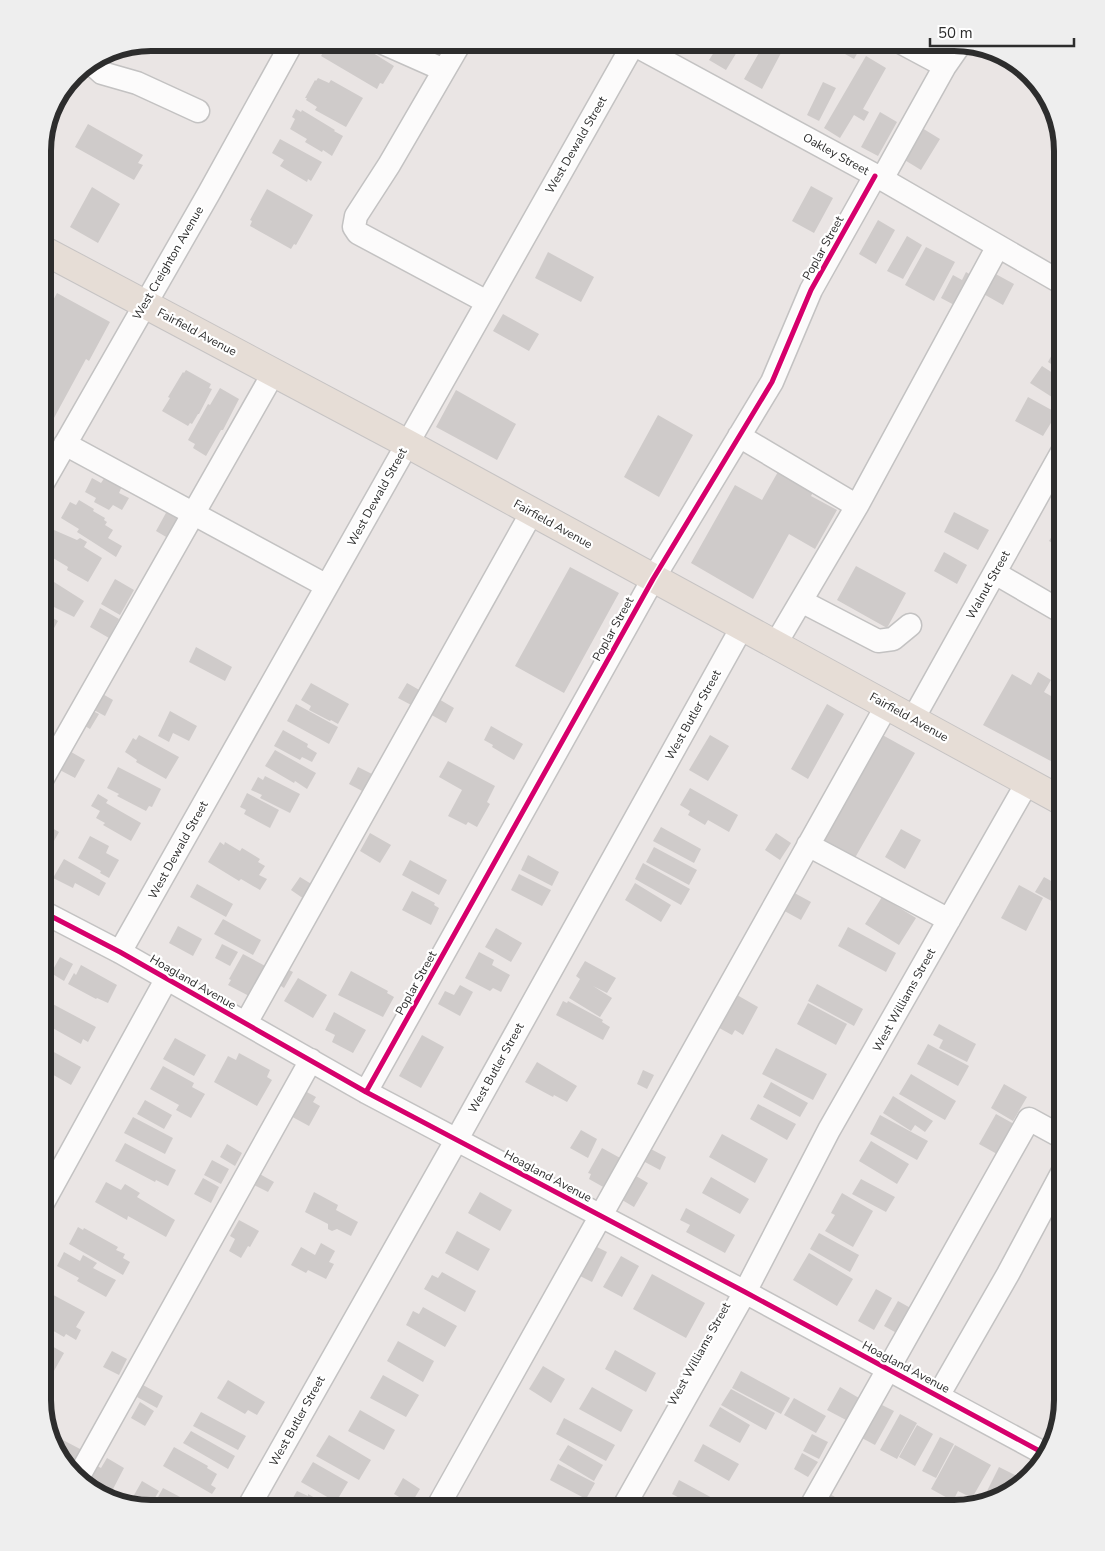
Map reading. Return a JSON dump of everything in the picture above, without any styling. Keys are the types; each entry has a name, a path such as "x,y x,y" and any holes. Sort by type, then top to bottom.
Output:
{"main road":[{"name":"Fairfield Avenue","path":"51,254 408,444 653,579 913,718 1054,797"}],"street":[{"name":"West Creighton Avenue","path":"51,469 144,304 209,194 287,51"},
{"path":"401,51 444,70"},
{"path":"455,51 389,165 356,216 354,227 358,233 487,302"},
{"name":"West Dewald Street","path":"120,952 629,51"},
{"name":"Oakley Street","path":"649,51 878,177 1054,278"},
{"path":"917,51 945,66"},
{"name":"Poplar Street","path":"366,1092 653,579 772,382 811,290 955,51"},
{"path":"96,68 102,73 136,83 198,110"},
{"path":"775,645 857,506 998,246"},
{"path":"51,764 274,372"},
{"path":"740,436 857,506"},
{"path":"65,444 327,586"},
{"name":"Walnut Street","path":"913,718 1054,466"},
{"path":"246,1023 532,512"},
{"path":"995,573 1054,607"},
{"path":"801,601 878,641 894,639 910,625"},
{"name":"West Butler Street","path":"253,1500 457,1139 742,627"},
{"path":"441,1500 887,705"},
{"name":"West Williams Street","path":"628,1500 745,1292 829,1130 1027,783"},
{"path":"808,845 949,920"},
{"name":"Hoagland Avenue","path":"51,916 167,978 366,1092 745,1292 1039,1451"},
{"path":"51,1187 167,978"},
{"path":"82,1472 311,1060"},
{"path":"815,1500 1029,1119 1054,1133"},
{"path":"938,1396 1008,1274 1054,1188"}],"building":[{"path":"324,51 370,51 394,66 383,84 380,83 377,89 321,56"},
{"path":"715,51 738,51 726,70 709,60"},
{"path":"760,51 777,51 781,53 762,89 744,79"},
{"path":"840,51 858,51 854,59"},
{"path":"866,56 886,68 863,109 869,112 864,121 854,115 840,138 824,128"},
{"path":"318,78 329,83 331,80 363,98 346,127 315,110 317,107 306,100 307,98 305,98"},
{"path":"823,82 836,88 819,121 807,115"},
{"path":"296,109 301,112 302,110 343,136 332,156 305,142 307,139 290,129 295,119 292,117"},
{"path":"880,112 897,122 878,156 861,147"},
{"path":"88,124 143,155 138,163 143,165 134,180 75,147"},
{"path":"922,128 940,139 921,170 903,159"},
{"path":"280,139 322,162 311,181 308,179 307,182 280,166 284,160 272,153"},
{"path":"811,186 833,198 814,233 792,221"},
{"path":"92,187 120,204 98,243 70,227"},
{"path":"267,189 313,215 296,245 294,244 291,249 250,226 252,221 250,220"},
{"path":"878,220 895,230 876,264 859,254"},
{"path":"907,236 922,245 903,279 887,271"},
{"path":"926,247 955,262 934,301 905,285"},
{"path":"548,252 594,277 581,302 535,278"},
{"path":"966,272 974,277 958,307 941,298 953,275 962,280"},
{"path":"992,272 1014,284 1003,305 980,292"},
{"path":"57,293 110,322 89,361 86,359 51,423 51,304"},
{"path":"503,314 539,334 529,351 493,331"},
{"path":"1054,351 1054,366 1048,362"},
{"path":"1042,366 1054,374 1054,398 1030,383"},
{"path":"186,370 211,384 209,388 212,389 199,414 192,424 190,423 188,426 162,411 170,398 168,397"},
{"path":"220,388 239,399 223,430 221,430 206,456 193,448 195,444 188,440 208,404 210,405"},
{"path":"456,390 516,424 497,460 436,427"},
{"path":"1028,397 1054,411 1054,418 1043,436 1015,421"},
{"path":"658,415 693,435 659,497 624,477"},
{"path":"779,470 814,490 811,496 837,510 815,549 789,534 753,599 691,563 735,485 762,500"},
{"path":"105,477 122,486 119,493 129,498 122,510 113,505 109,510 94,502 96,498 85,492 92,478 101,483"},
{"path":"79,500 105,518 104,520 107,522 105,525 113,530 108,538 122,546 116,557 77,532 79,529 61,518 70,502 76,505"},
{"path":"167,511 184,520 173,541 156,531"},
{"path":"954,512 989,530 978,550 944,532"},
{"path":"54,530 77,540 80,538 87,542 84,547 102,558 88,582 67,570 68,567 51,557 51,536"},
{"path":"1054,533 1054,544 1049,541"},
{"path":"944,552 967,565 957,584 934,571"},
{"path":"856,566 906,593 887,628 837,600"},
{"path":"570,567 619,593 564,693 515,666"},
{"path":"115,579 134,590 120,615 101,604"},
{"path":"51,580 84,601 74,617 51,606"},
{"path":"100,608 119,619 109,638 90,627"},
{"path":"51,617 58,621 51,633"},
{"path":"196,647 232,667 225,681 189,662"},
{"path":"1038,672 1051,680 1044,692 1054,698 1054,763 983,725 1012,674 1031,685"},
{"path":"311,683 349,704 338,724 309,710 311,706 301,700"},
{"path":"407,683 421,691 413,706 398,698"},
{"path":"101,693 113,700 105,716 92,709"},
{"path":"437,698 454,708 446,723 428,713"},
{"path":"296,704 338,727 329,744 287,721"},
{"path":"827,704 844,714 808,779 791,769"},
{"path":"89,709 99,714 90,729 80,723"},
{"path":"170,711 197,726 189,741 173,733 169,742 158,736"},
{"path":"491,726 523,744 514,760 484,740"},
{"path":"283,730 308,744 307,747 317,753 312,762 302,757 300,760 274,746"},
{"path":"877,732 915,753 852,863 815,842"},
{"path":"139,735 179,757 166,779 136,762 137,760 125,752 133,738 136,740"},
{"path":"710,735 729,746 708,781 689,770"},
{"path":"66,749 85,760 75,778 56,768"},
{"path":"275,750 316,773 307,789 265,766"},
{"path":"448,761 495,786 487,802 490,804 477,827 468,822 466,825 448,816 462,790 439,777"},
{"path":"118,767 161,789 152,807 149,806 146,811 117,796 119,794 107,788"},
{"path":"358,767 374,775 364,792 349,784"},
{"path":"265,776 300,794 290,813 260,798 262,795 251,790 258,777 263,780"},
{"path":"690,788 738,815 729,832 708,820 705,825 688,815 690,811 680,805"},
{"path":"247,793 279,810 270,828 244,814 246,810 240,807"},
{"path":"98,794 108,800 106,803 141,823 131,841 103,825 105,823 96,818 100,811 91,806"},
{"path":"661,827 701,849 694,863 653,841"},
{"path":"51,828 59,832 51,846"},
{"path":"901,829 921,840 905,869 885,857"},
{"path":"370,833 391,845 380,863 360,851"},
{"path":"776,833 791,843 780,860 765,850"},
{"path":"90,836 109,846 106,853 119,860 109,878 100,873 101,871 78,858"},
{"path":"220,842 224,845 225,842 240,851 242,848 260,859 258,862 265,866 259,875 267,879 260,890 241,879 239,881 208,862"},
{"path":"654,847 697,870 689,885 646,862"},
{"path":"528,855 559,872 552,886 521,870"},
{"path":"64,859 106,883 99,896 75,883 73,888 53,878"},
{"path":"410,860 447,880 439,895 402,875"},
{"path":"643,863 690,889 681,905 635,879"},
{"path":"519,874 551,890 542,906 511,890"},
{"path":"300,877 313,885 304,899 291,890"},
{"path":"1044,877 1054,883 1054,902 1035,892"},
{"path":"635,883 671,905 661,922 625,900"},
{"path":"197,884 233,904 226,917 190,897"},
{"path":"1019,885 1043,898 1026,931 1001,918"},
{"path":"789,890 811,902 801,920 779,908"},
{"path":"412,891 435,903 434,905 439,908 431,925 402,910"},
{"path":"882,897 916,918 899,945 865,924"},
{"path":"223,919 261,940 253,955 214,934"},
{"path":"178,926 202,939 193,956 169,943"},
{"path":"848,927 896,953 886,972 838,946"},
{"path":"496,928 522,943 511,962 485,947"},
{"path":"222,944 238,952 230,966 215,958"},
{"path":"479,952 494,960 492,965 510,975 501,992 493,988 490,991 465,978"},
{"path":"243,954 267,967 251,997 228,985 231,980 229,979"},
{"path":"60,957 73,964 64,981 51,973"},
{"path":"585,961 616,978 607,993 593,986 612,998 600,1017 569,998 580,979 576,976"},
{"path":"81,965 117,985 108,1003 96,999 68,984 74,973 76,975"},
{"path":"283,967 293,972 284,988 275,982"},
{"path":"351,971 388,991 387,993 394,997 383,1017 338,995"},
{"path":"298,978 327,995 313,1018 284,1001"},
{"path":"817,984 863,1009 854,1026 808,1001"},
{"path":"460,985 473,992 460,1016 438,1004 445,991 454,995"},
{"path":"730,991 758,1007 743,1035 735,1030 732,1035 712,1024"},
{"path":"563,1001 567,1003 568,1001 603,1020 602,1022 610,1027 603,1040 556,1015"},
{"path":"51,1003 96,1027 88,1042 83,1039 81,1044 51,1027"},
{"path":"808,1003 847,1024 836,1045 797,1024"},
{"path":"334,1012 366,1030 353,1053 332,1042 335,1035 325,1030"},
{"path":"939,1024 976,1044 967,1062 939,1048 943,1040 933,1035"},
{"path":"422,1035 444,1047 421,1088 399,1076"},
{"path":"175,1038 206,1055 194,1076 163,1059"},
{"path":"928,1044 969,1066 958,1086 917,1064"},
{"path":"776,1048 827,1074 813,1100 762,1074"},
{"path":"51,1050 81,1067 71,1085 51,1074"},
{"path":"239,1053 270,1070 267,1077 272,1080 257,1106 214,1082 228,1056 236,1060"},
{"path":"537,1062 577,1086 567,1102 554,1095 553,1097 525,1082"},
{"path":"163,1066 194,1083 192,1087 205,1094 191,1118 176,1110 179,1105 150,1089"},
{"path":"643,1070 654,1075 647,1089 637,1084"},
{"path":"911,1074 956,1101 945,1120 899,1094"},
{"path":"771,1082 808,1103 800,1117 763,1097"},
{"path":"1004,1084 1027,1097 1013,1121 991,1108"},
{"path":"305,1091 316,1097 313,1102 320,1106 309,1126 287,1114"},
{"path":"893,1096 933,1121 925,1132 915,1125 911,1131 883,1113"},
{"path":"145,1100 172,1115 164,1129 137,1114"},
{"path":"758,1104 796,1124 787,1140 750,1119"},
{"path":"996,1114 1014,1124 997,1154 979,1144"},
{"path":"880,1115 928,1141 917,1160 870,1134"},
{"path":"133,1117 173,1138 165,1154 124,1133"},
{"path":"581,1130 597,1139 588,1158 570,1148"},
{"path":"722,1134 768,1159 755,1183 709,1157"},
{"path":"871,1141 909,1164 897,1184 859,1161"},
{"path":"125,1143 176,1170 168,1186 156,1180 155,1182 115,1161"},
{"path":"227,1144 242,1153 235,1166 220,1157"},
{"path":"602,1148 622,1159 605,1188 589,1179 591,1174 588,1173"},
{"path":"649,1148 666,1157 660,1170 643,1161"},
{"path":"212,1160 229,1169 221,1184 204,1175"},
{"path":"258,1173 274,1182 268,1192 252,1184"},
{"path":"631,1173 648,1183 634,1207 617,1197"},
{"path":"711,1177 749,1199 740,1214 702,1193"},
{"path":"203,1178 219,1187 211,1203 194,1194"},
{"path":"861,1179 895,1197 886,1212 852,1194"},
{"path":"106,1182 121,1190 125,1184 140,1193 137,1197 175,1220 166,1237 128,1216 127,1220 95,1202"},
{"path":"314,1192 338,1205 336,1210 358,1222 351,1236 337,1229 332,1231 328,1229 328,1224 305,1212"},
{"path":"480,1192 512,1210 500,1231 468,1213"},
{"path":"842,1193 873,1211 853,1247 825,1231 835,1215 831,1213"},
{"path":"686,1208 735,1235 725,1253 686,1232 690,1225 680,1220"},
{"path":"239,1220 259,1231 241,1258 229,1251 235,1239 230,1236"},
{"path":"78,1227 83,1230 84,1228 118,1247 116,1250 125,1254 123,1258 130,1262 123,1275 69,1244"},
{"path":"457,1231 490,1249 478,1271 445,1253"},
{"path":"819,1233 859,1255 850,1272 810,1249"},
{"path":"321,1243 335,1251 329,1262 334,1264 326,1279 308,1270 306,1273 291,1265 301,1247 315,1255"},
{"path":"589,1243 607,1252 592,1282 574,1273"},
{"path":"64,1252 80,1261 83,1255 97,1263 93,1268 116,1280 106,1297 77,1281 79,1278 57,1266"},
{"path":"809,1253 853,1279 837,1306 793,1280"},
{"path":"621,1256 639,1266 622,1297 603,1287"},
{"path":"442,1272 476,1291 465,1312 424,1289 432,1275 438,1278"},
{"path":"652,1274 705,1303 686,1338 633,1309"},
{"path":"876,1289 892,1298 874,1330 858,1321"},
{"path":"51,1294 85,1312 76,1327 81,1330 76,1340 66,1334 64,1337 51,1330"},
{"path":"898,1301 916,1311 902,1336 884,1326"},
{"path":"423,1307 457,1326 445,1347 406,1325 413,1311 419,1314"},
{"path":"398,1341 434,1361 423,1382 387,1361"},
{"path":"51,1346 64,1353 51,1376"},
{"path":"615,1350 656,1373 646,1392 605,1369"},
{"path":"112,1351 127,1359 119,1375 103,1367"},
{"path":"543,1366 565,1379 551,1403 529,1389"},
{"path":"741,1371 790,1398 781,1414 732,1388"},
{"path":"383,1375 419,1395 406,1417 370,1398"},
{"path":"228,1380 265,1402 257,1415 248,1410 245,1414 217,1398"},
{"path":"143,1385 163,1396 157,1408 137,1397"},
{"path":"592,1387 633,1410 621,1432 579,1409"},
{"path":"840,1387 859,1398 846,1420 827,1410"},
{"path":"731,1389 775,1413 766,1430 721,1405"},
{"path":"794,1398 826,1416 816,1433 784,1415"},
{"path":"140,1402 154,1411 145,1426 131,1418"},
{"path":"878,1403 894,1411 875,1445 860,1437"},
{"path":"720,1407 750,1425 740,1443 709,1426"},
{"path":"360,1410 395,1430 384,1450 348,1431"},
{"path":"201,1412 246,1436 238,1450 193,1426"},
{"path":"900,1414 917,1423 897,1459 880,1450"},
{"path":"564,1418 615,1445 606,1461 556,1434"},
{"path":"917,1425 933,1434 915,1466 899,1457"},
{"path":"191,1431 235,1456 228,1469 183,1443"},
{"path":"812,1434 828,1442 819,1459 803,1451"},
{"path":"329,1435 371,1460 359,1480 316,1456"},
{"path":"940,1437 954,1444 936,1478 922,1471"},
{"path":"61,1439 82,1450 75,1464 65,1450"},
{"path":"703,1444 739,1464 729,1481 694,1461"},
{"path":"568,1445 603,1465 594,1481 559,1460"},
{"path":"955,1445 991,1465 972,1498 958,1491 954,1500 951,1500 931,1489"},
{"path":"174,1447 208,1466 207,1468 217,1474 211,1485 216,1488 212,1494 163,1466"},
{"path":"802,1453 818,1462 808,1477 794,1469"},
{"path":"107,1458 124,1468 112,1491 90,1479 97,1466 101,1468"},
{"path":"313,1462 348,1482 337,1500 332,1500 301,1482"},
{"path":"558,1464 595,1483 586,1499 550,1480"},
{"path":"999,1467 1018,1476 992,1492 987,1491"},
{"path":"403,1478 420,1489 413,1500 404,1500 394,1494"},
{"path":"679,1480 716,1500 683,1500 672,1494"},
{"path":"142,1481 159,1491 154,1500 132,1498"},
{"path":"163,1488 182,1498 181,1500 156,1500"},
{"path":"297,1491 318,1500 292,1500"},
{"path":"830,1494 840,1500 826,1500"}],"cycle path":[{"path":"366,1092 653,579 772,382 811,290 875,176"},
{"path":"51,916 120,952 366,1092 745,1292 1039,1451"}]}
